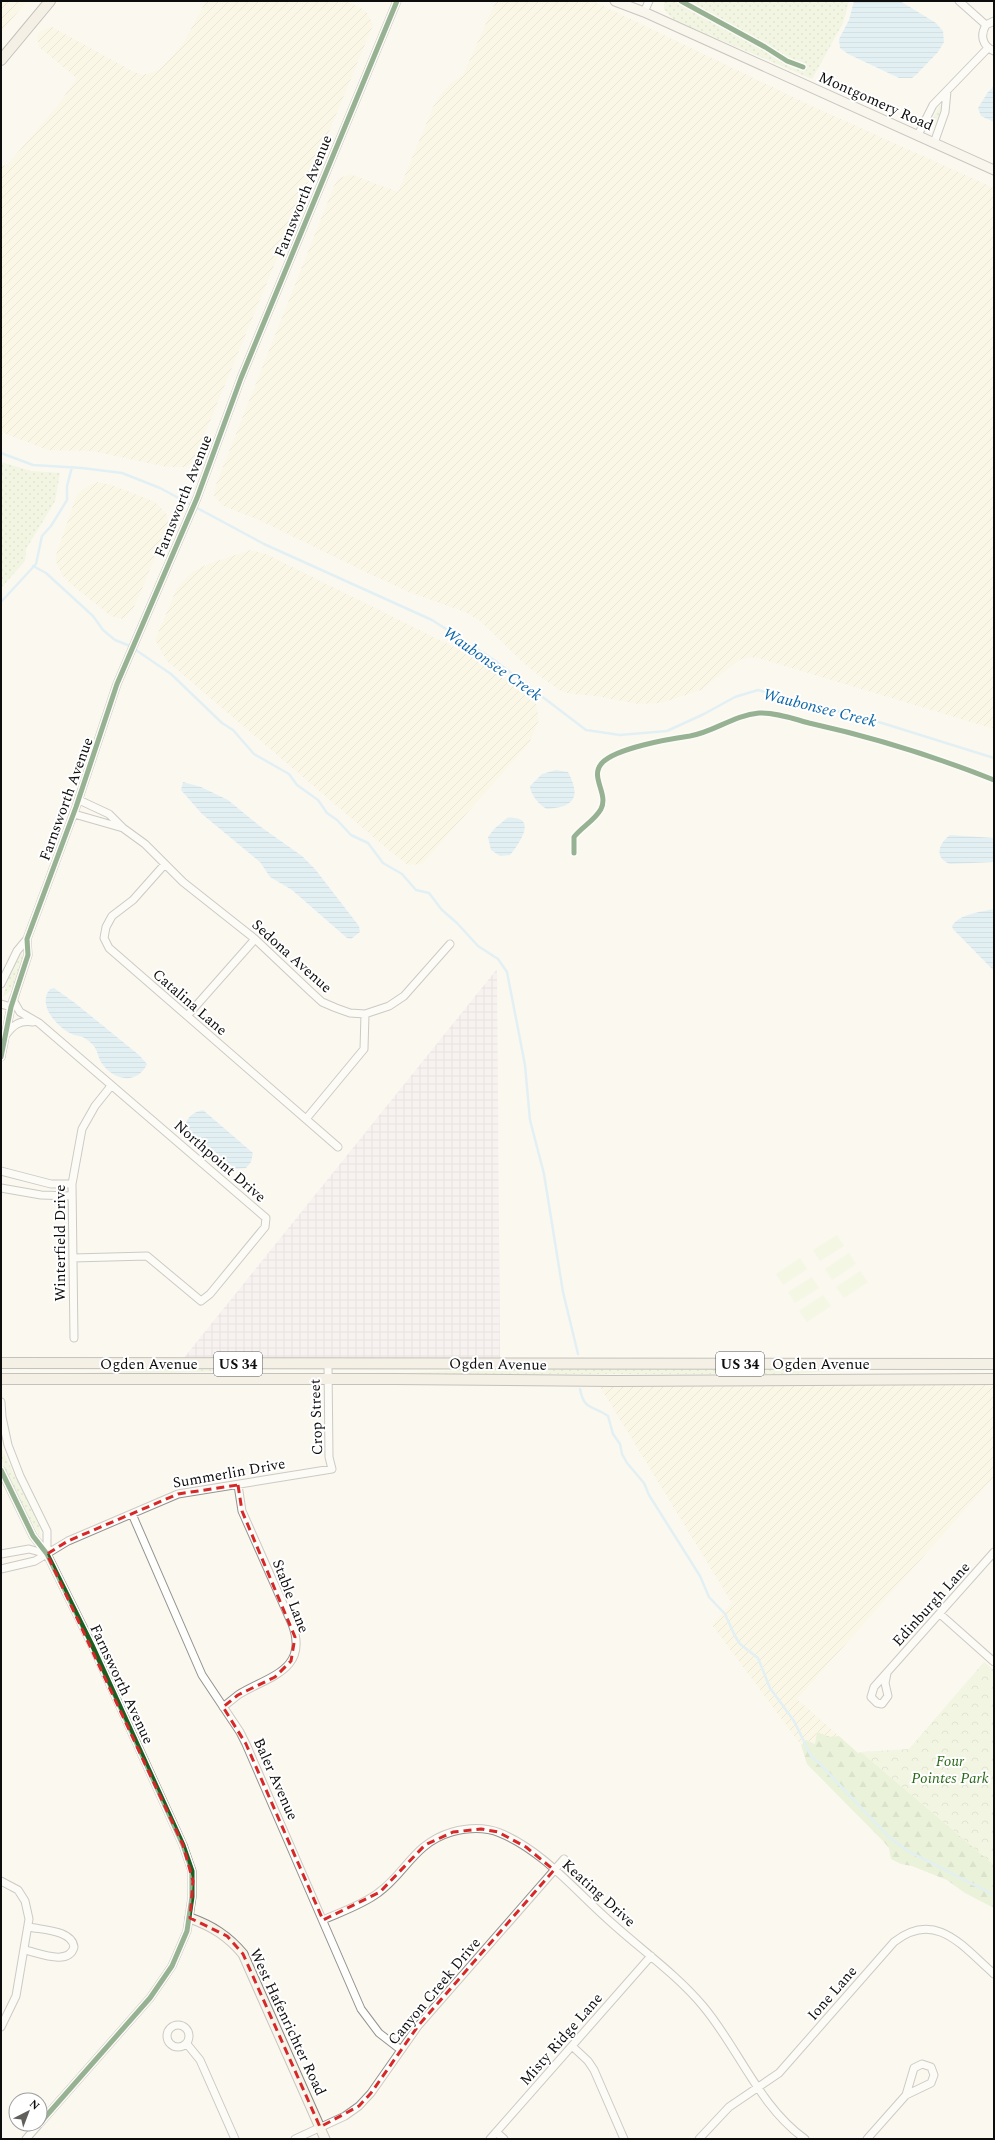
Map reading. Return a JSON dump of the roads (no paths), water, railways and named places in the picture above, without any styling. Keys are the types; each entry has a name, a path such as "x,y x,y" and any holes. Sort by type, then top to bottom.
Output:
{"main road":[{"path":"1,60 50,1"},
{"name":"Ogden Avenue","path":"1,1363 994,1364"},
{"name":"Ogden Avenue","path":"1,1380 328,1379 621,1381 994,1379"}],"street":[{"name":"Farnsworth Avenue","path":"1,984 16,951 27,939 79,800 117,684 197,498 241,378 397,1"},
{"name":"Montgomery Road","path":"615,1 644,12 994,170"},
{"path":"644,12 649,1"},
{"path":"959,1 986,25"},
{"path":"918,135 934,105 991,49 982,36 986,25 994,21"},
{"path":"934,143 945,112 947,91"},
{"name":"Sedona Avenue","path":"79,800 105,811 123,828 145,844 184,882 254,939 322,1002 350,1013 365,1014 389,1006 404,996 450,944"},
{"name":"Sedona Avenue","path":"74,814 123,828"},
{"name":"Catalina Lane","path":"165,864 132,900 112,916 106,927 104,938 109,948 338,1147"},
{"name":"Farnsworth Avenue","path":"1,1057 3,1038 12,1003 28,955 27,939"},
{"path":"187,1016 254,939"},
{"path":"1,1004 12,1003"},
{"name":"Northpoint Drive","path":"12,1003 20,1012 39,1023 266,1218 265,1227 210,1294 201,1301 147,1256 73,1258"},
{"path":"306,1119 364,1049 365,1014"},
{"path":"3,1038 10,1028 19,1023 27,1021 39,1023"},
{"name":"Winterfield Drive","path":"74,1338 72,1184 82,1130 95,1106 112,1086"},
{"path":"1,1171 51,1184 72,1184"},
{"path":"1,1188 41,1195 71,1196"},
{"name":"Crop Street","path":"328,1364 329,1458 332,1469"},
{"name":"Farnsworth Avenue","path":"1,1402 2,1417 8,1445 20,1476 47,1531 47,1554"},
{"name":"Summerlin Drive","path":"1,1569 35,1561 68,1541 178,1494 332,1469"},
{"name":"Farnsworth Avenue","path":"1,1470 33,1536 47,1554 92,1645 183,1845 193,1881 190,1918 180,1949 158,1987 48,2113"},
{"name":"Stable Lane","path":"223,1707 238,1695 275,1677 284,1670 294,1655 296,1643 292,1624 242,1511 238,1485"},
{"name":"Baler Avenue","path":"132,1514 202,1676 246,1744 366,2018 379,2033 400,2050"},
{"path":"1,1554 29,1549 47,1554"},
{"name":"Edinburgh Lane","path":"887,1673 994,1552"},
{"path":"940,1614 994,1662"},
{"name":"Keating Drive","path":"323,1920 380,1892 412,1857 425,1845 437,1837 453,1832 481,1829 498,1832 526,1847 554,1870 651,1956 702,2005 758,2088 780,2117 805,2139"},
{"name":"Canyon Creek Drive","path":"295,2139 359,2106 371,2093 418,2026 564,1859"},
{"path":"1,1881 18,1890 26,1901 29,1927 16,1996 1,2027"},
{"name":"West Hafenrichter Road","path":"190,1918 216,1929 227,1936 243,1954 325,2139"},
{"path":"25,1950 62,1958 70,1954 74,1947 71,1939 62,1934 29,1927"},
{"name":"Ione Lane","path":"699,2139 718,2116 782,2069 894,1942 910,1931 928,1928 942,1932 957,1942 994,1974"},
{"name":"Misty Ridge Lane","path":"490,2139 651,1956"},
{"path":"187,2044 200,2060 235,2139"},
{"path":"572,2046 588,2061 594,2070 624,2139"},
{"path":"868,2139 906,2095 931,2083 934,2075 931,2067 922,2064 914,2068 906,2095"},
{"path":"496,2132 504,2139"}],"water":[{"path":"854,1 900,1 936,23 943,31 944,42 938,52 912,78 899,78 848,54 840,48 839,39 849,20"},
{"path":"994,86 994,122 981,116 978,108 988,92"},
{"path":"556,770 568,772 574,788 573,799 564,806 547,809 536,799 530,789 530,786 542,774"},
{"path":"183,782 201,787 228,800 261,827 302,856 315,869 359,926 360,932 351,939 347,938 292,890 270,877 260,862 202,814 181,790"},
{"path":"507,818 517,818 522,821 525,825 524,831 518,844 510,855 500,856 491,850 488,837 494,829"},
{"path":"950,835 994,838 994,862 950,864 945,861 940,855 940,851 943,842"},
{"path":"994,909 994,971 953,929 952,926 955,922 965,916"},
{"path":"54,988 75,1003 139,1055 147,1064 143,1071 137,1076 131,1078 124,1078 111,1073 101,1062 91,1043 82,1037 70,1033 59,1025 50,1014 46,1001 50,989"},
{"path":"203,1110 253,1153 251,1162 246,1168 235,1169 209,1147 192,1138 185,1129 186,1122 190,1116"}],"waterway":[{"name":"Waubonsee Creek","path":"1,453 33,465 82,468 122,473 160,488 264,544 432,620 494,660 586,730 620,735 667,731 704,714 735,697 758,690 882,723 994,758"},
{"path":"1,602 36,564 42,536 51,526 67,500 67,486 72,467"},
{"path":"33,566 46,573 93,616 103,630 115,640 130,646 171,674 222,723 233,730 254,754 289,774 297,785 318,800 327,813 337,820 351,835 368,843 383,863 402,874 416,890 429,893 442,910 457,923 478,946 498,959 507,972 525,1065 530,1120 544,1174 563,1292 578,1354"},
{"path":"580,1389 584,1401 590,1407 608,1416 613,1434 620,1444 622,1454 627,1463 644,1483 649,1495 700,1576 709,1597 725,1614 740,1644 758,1658 770,1688 794,1721 811,1756 888,1836 908,1851 994,1895"}],"park label":[{"name":"Four Pointes Park","path":"950,1770"}]}
